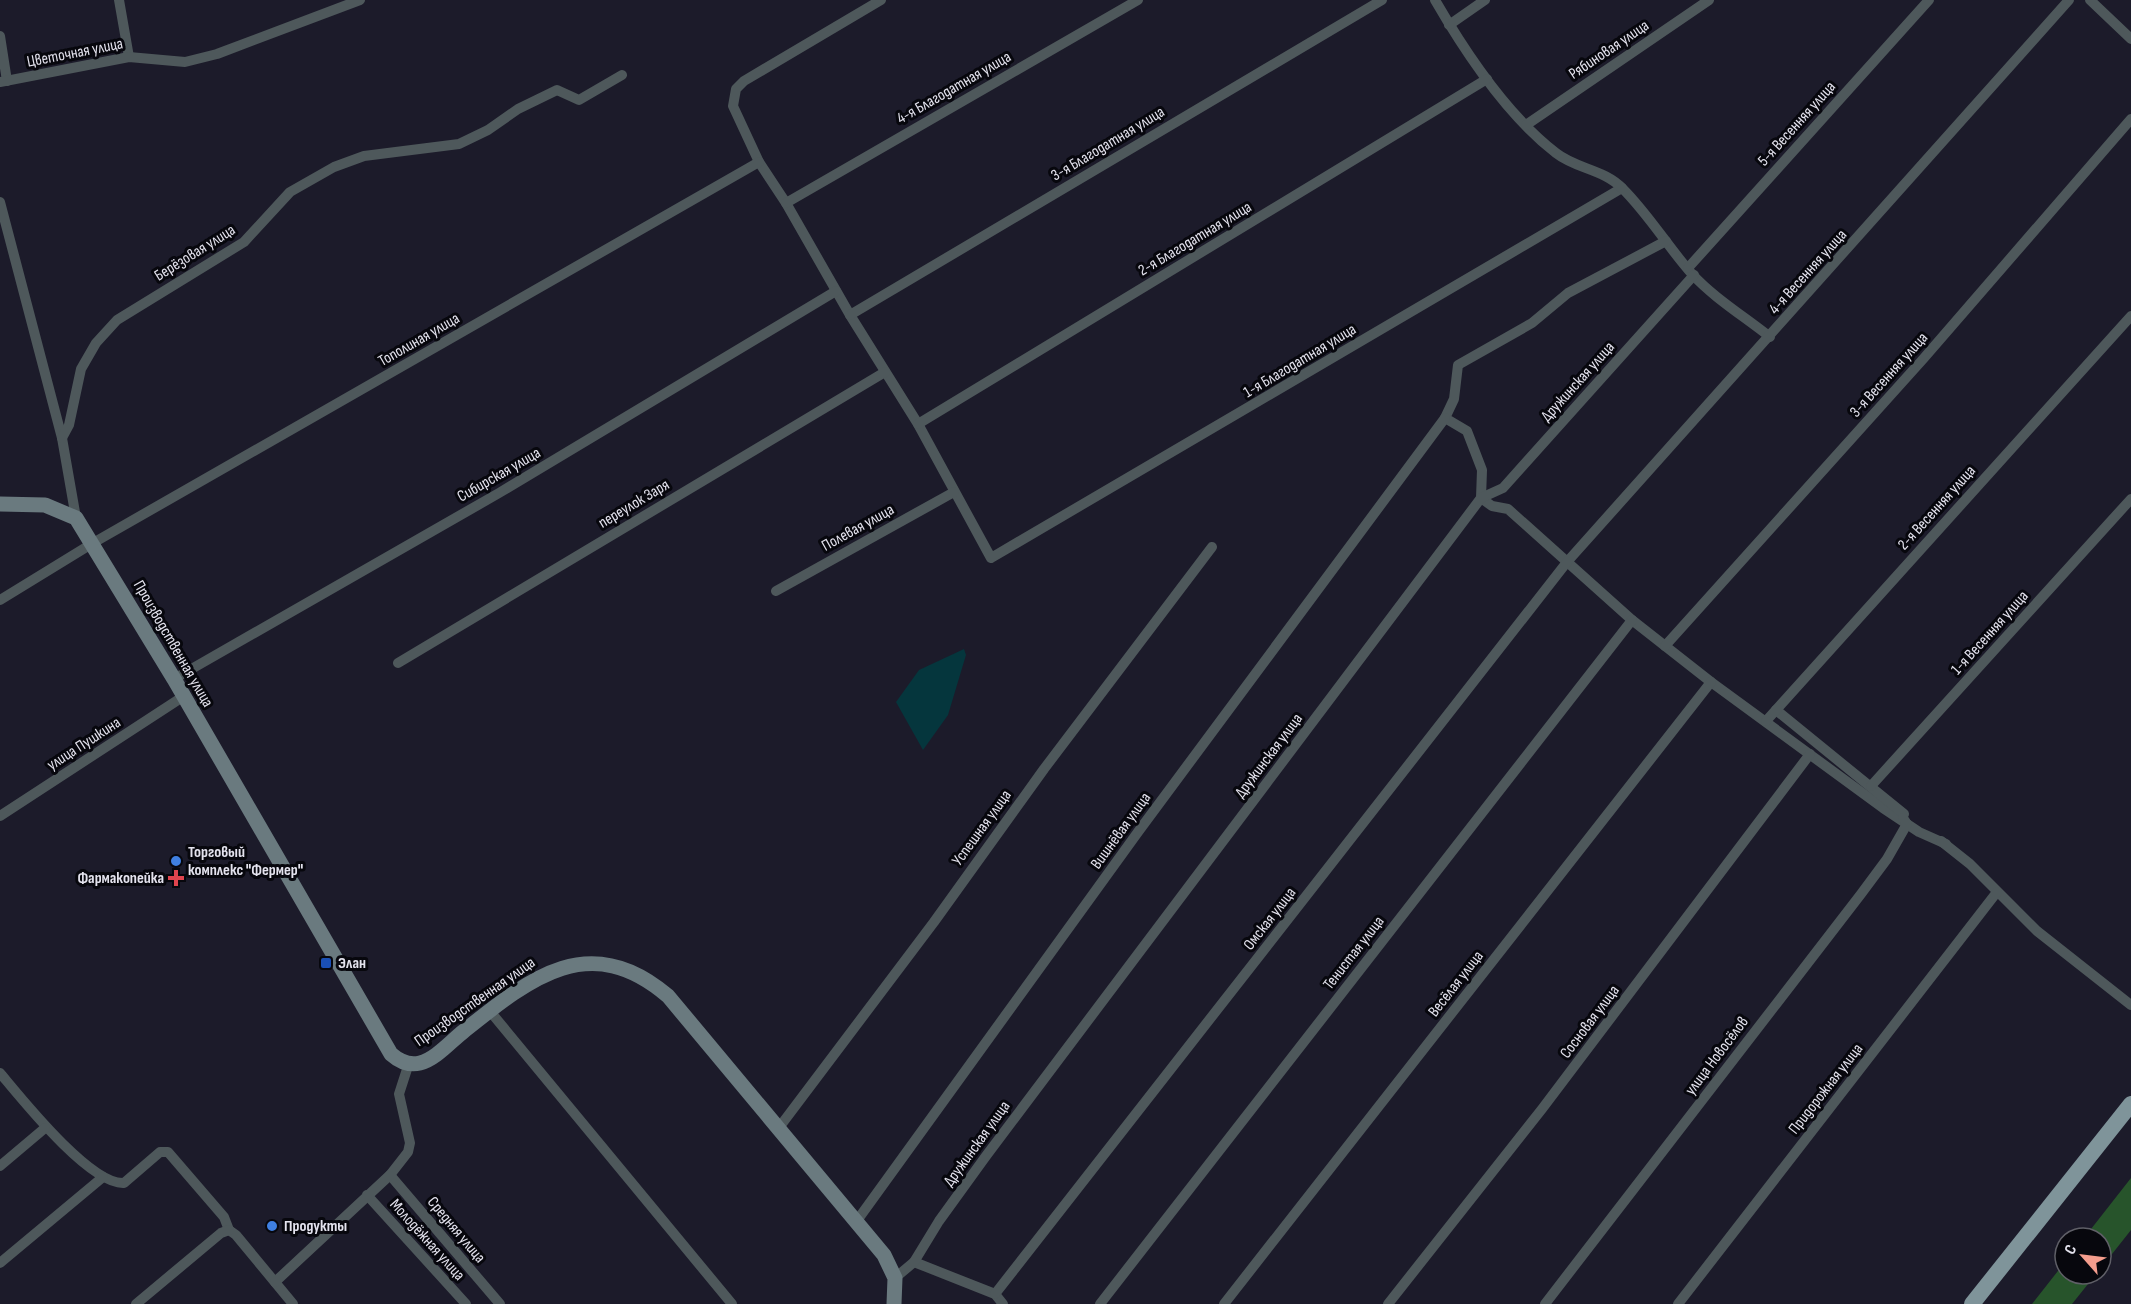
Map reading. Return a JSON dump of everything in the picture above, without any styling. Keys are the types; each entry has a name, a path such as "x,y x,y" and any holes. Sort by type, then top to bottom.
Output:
{"main road":[{"path":"1972,1304 2131,1104"}],"street":[{"path":"120,0 129,57"},
{"name":"Цветочная улица","path":"3,82 129,57 185,62 217,54 360,0"},
{"path":"881,0 744,81 733,96 733,106 759,162 786,203 850,315 918,424 954,492"},
{"name":"4-я Благодатная улица","path":"786,203 1138,0"},
{"name":"3-я Благодатная улица","path":"850,315 1382,0"},
{"path":"1435,0 1449,25 1487,79 1526,125 1558,155 1595,169 1622,188 1691,272 1770,337"},
{"path":"1449,25 1485,0"},
{"name":"Рябиновая улица","path":"1526,125 1709,0"},
{"name":"5-я Весенняя улица","path":"1691,272 1929,0"},
{"name":"4-я Весенняя улица","path":"1567,562 2069,0"},
{"path":"2090,0 2131,39"},
{"path":"0,36 3,82"},
{"name":"Берёзовая улица","path":"62,438 69,425 81,369 96,343 117,320 244,242 290,192 334,167 364,156 459,144 488,130 518,109 557,90 579,100 622,75"},
{"name":"2-я Благодатная улица","path":"918,424 1487,79"},
{"name":"3-я Весенняя улица","path":"1665,646 1924,358 2131,119"},
{"name":"Тополиная улица","path":"0,600 93,543 759,162"},
{"name":"1-я Благодатная улица","path":"954,492 992,558 1622,188"},
{"path":"0,202 62,438 76,518"},
{"name":"Вишнёвая улица","path":"856,1222 1445,418 1454,399 1458,365 1532,323 1568,293 1666,241"},
{"name":"Дружинская улица","path":"895,1278 914,1262 939,1221 986,1156 1481,498 1503,488 1691,272"},
{"name":"Сибирская улица","path":"174,679 500,493 836,291"},
{"name":"2-я Весенняя улица","path":"1766,721 2131,316"},
{"name":"переулок Заря","path":"398,663 885,372"},
{"path":"1445,418 1467,431 1482,470 1481,498 1492,506 1508,509 1632,620 1711,682 1907,824 1946,844"},
{"name":"Полевая улица","path":"776,591 954,492"},
{"name":"1-я Весенняя улица","path":"1872,786 2131,499"},
{"path":"0,504 45,505 76,518"},
{"name":"Производственная улица","path":"76,518 184,696 391,1054 399,1061 420,1063 431,1057 489,1010 535,979 572,964 594,963 625,968 648,978 668,996 884,1255 895,1278 894,1304"},
{"name":"Успешная улица","path":"778,1129 934,922 1044,768 1212,547"},
{"name":"Омская улица","path":"995,1294 1567,562"},
{"name":"Тенистая улица","path":"1100,1304 1632,620"},
{"name":"Весёлая улица","path":"1224,1304 1711,682"},
{"name":"улица Пушкина","path":"0,816 184,696"},
{"path":"1776,710 1899,810 1946,844 2037,931 2131,1005"},
{"name":"Сосновая улица","path":"1388,1304 1542,1109 1810,754"},
{"path":"1899,810 1907,824"},
{"name":"улица Новосёлов","path":"1545,1304 1861,894 1887,859 1907,824"},
{"name":"Придорожная улица","path":"1678,1304 1997,892"},
{"path":"489,1010 732,1304"},
{"path":"275,1282 390,1174 408,1152 410,1143 399,1094 408,1063"},
{"path":"0,1073 45,1128 103,1177 117,1183 124,1183 160,1152 168,1152 224,1217 229,1230 236,1235 293,1304"},
{"path":"0,1166 45,1128"},
{"name":"Средняя улица","path":"390,1174 500,1304"},
{"path":"0,1263 103,1177"},
{"name":"Молодёжная улица","path":"367,1195 466,1304"},
{"path":"136,1304 221,1233 229,1230"},
{"path":"914,1262 995,1294 1003,1304"}],"green space":[{"path":"2131,1178 2131,1230 2113,1253 2113,1226 2093,1226"},
{"path":"2053,1277 2053,1286 2086,1286 2072,1304 2032,1304"}],"shaded area":[{"path":"964,649 966,655 948,715 923,750 896,702 919,670"}],"place":[{"name":"Торговый комплекс \"Фермер\"","path":"176,861"},
{"name":"Фармакопейка","path":"176,878"},
{"name":"Элан","path":"326,963"},
{"name":"Продукты","path":"272,1226"}]}
